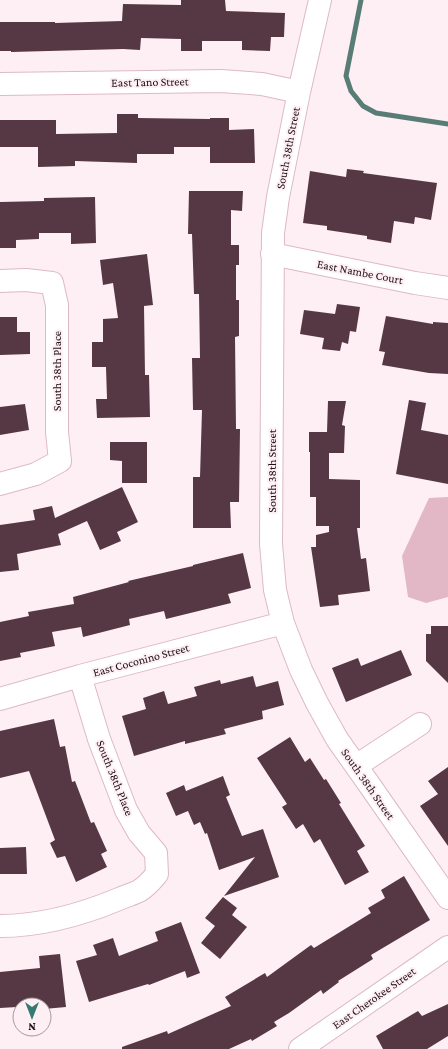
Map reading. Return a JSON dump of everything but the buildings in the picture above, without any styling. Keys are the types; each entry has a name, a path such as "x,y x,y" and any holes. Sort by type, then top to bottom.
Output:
{"street":[{"name":"South 38th Street","path":"320,0 299,92 278,197 273,233 271,544 275,590 283,623 301,670 337,739 448,898"},
{"name":"East Tano Street","path":"0,84 221,82 262,84 299,92"},
{"name":"East Nambe Court","path":"272,254 415,283 448,288"},
{"name":"South 38th Place","path":"0,281 26,280 52,283 57,305 57,432 60,461 36,474 0,484"},
{"name":"East Coconino Street","path":"0,700 80,676 283,623"},
{"name":"South 38th Place","path":"0,926 13,926 41,922 75,914 107,904 140,890 157,874 156,853 139,832 126,810 99,739 80,676"},
{"path":"356,766 420,724"},
{"name":"East Cherokee Street","path":"300,1049 448,947"}],"shaded area":[{"path":"448,497 448,597 426,603 408,597 402,556 429,498"}],"waterway":[{"path":"361,0 346,76 351,91 363,106 376,113 448,124"}]}
